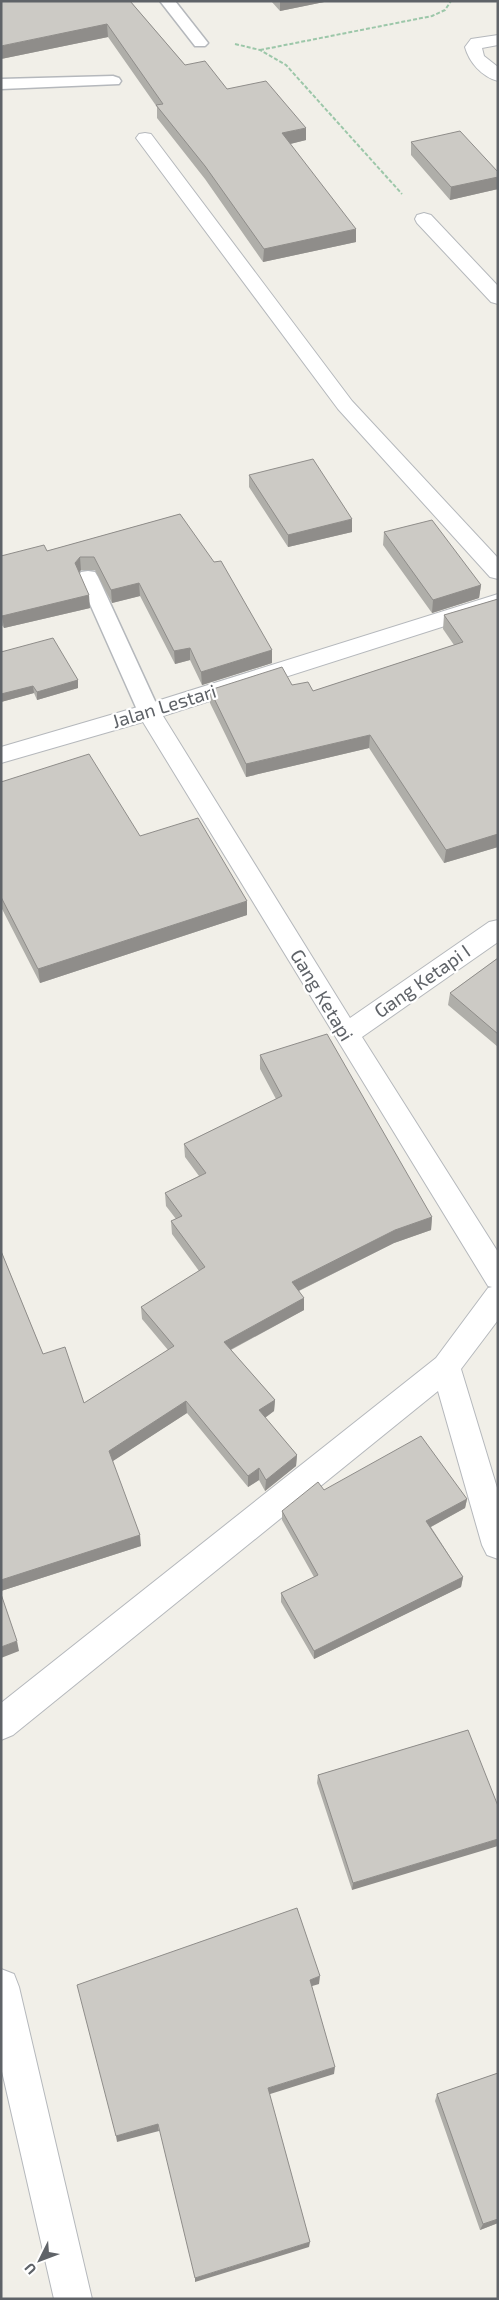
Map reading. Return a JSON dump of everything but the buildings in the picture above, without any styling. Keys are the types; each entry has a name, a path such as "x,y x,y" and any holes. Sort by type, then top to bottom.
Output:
{"street":[{"path":"498,40 477,43 473,47 476,58 498,76"},
{"path":"145,138 345,405 498,572"},
{"path":"424,219 498,298"},
{"name":"Jalan Lestari","path":"1,755 149,712 498,601"},
{"name":"Gang Ketapi","path":"149,712 346,1034 498,1277"},
{"name":"Gang Ketapi I","path":"346,1034 498,929"},
{"path":"1,1724 446,1367 498,1297"},
{"path":"446,1367 498,1544"},
{"path":"1,1987 73,2299"}],"lane":[{"path":"167,1 200,43"},
{"path":"1,84 113,81"},
{"path":"88,577 149,712"}],"path":[{"path":"260,50 432,16 445,10 451,1"},
{"path":"200,43 221,42 260,50 273,56 296,75 424,219"}]}
